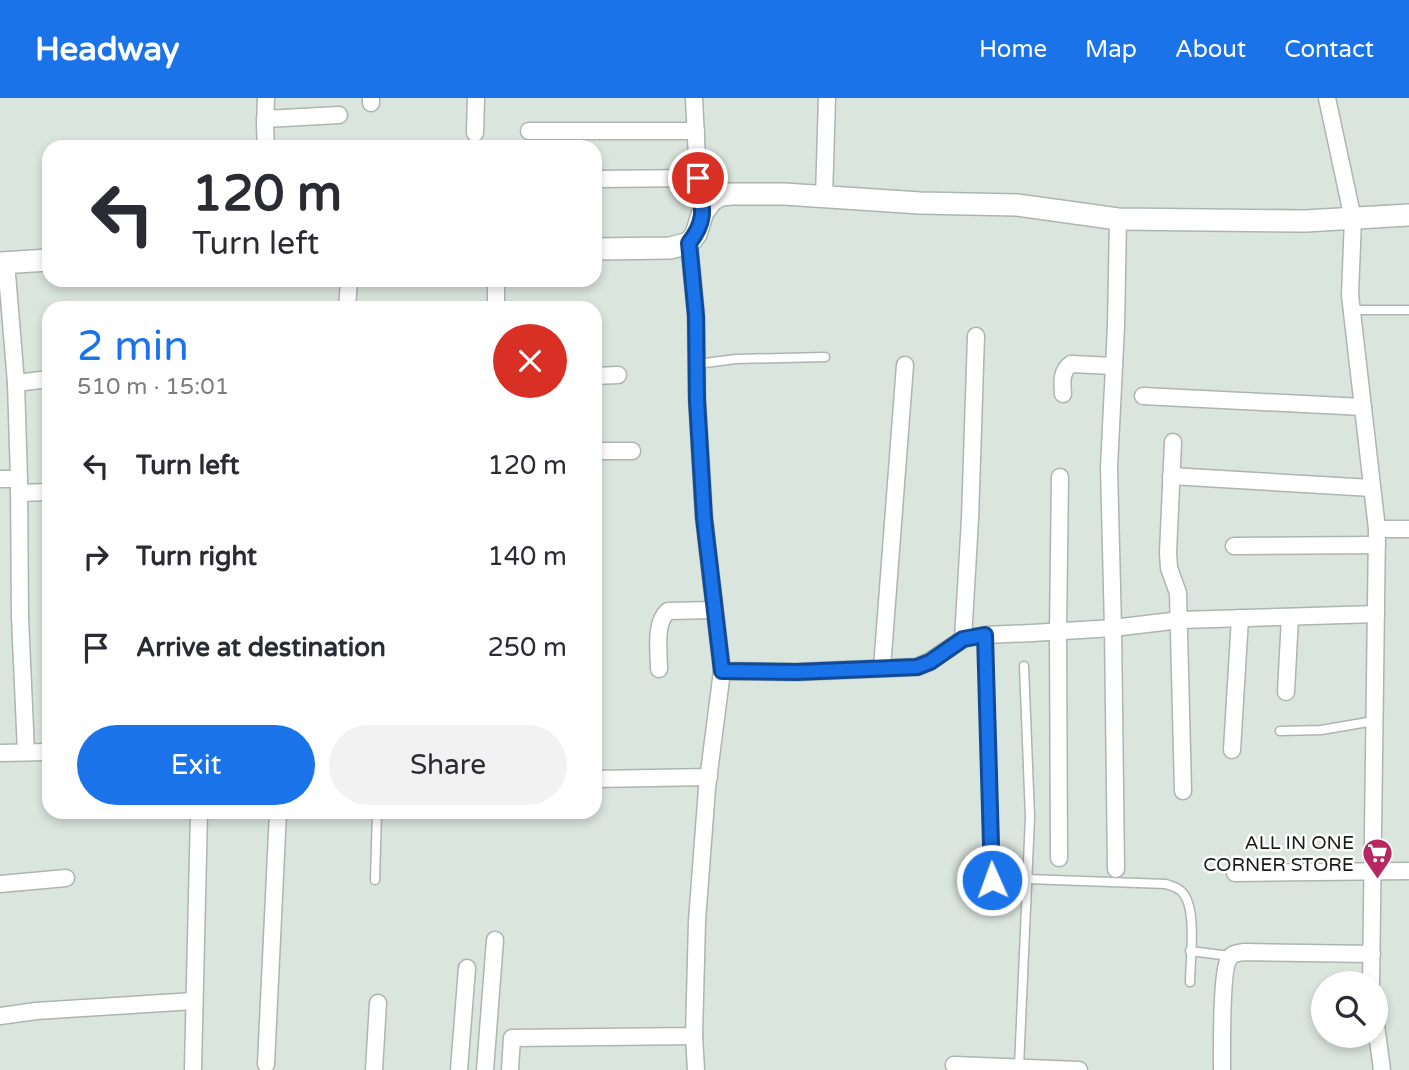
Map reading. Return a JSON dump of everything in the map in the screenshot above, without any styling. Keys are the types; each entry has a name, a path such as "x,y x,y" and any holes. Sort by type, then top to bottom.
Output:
{"main road":[{"path":"602,249 670,248 689,243 703,212 712,200 721,195 784,194 920,203 1017,205 1118,219 1305,221 1409,215"},
{"path":"3,262 42,260"}],"street":[{"path":"266,98 266,140"},
{"path":"475,133 476,98"},
{"path":"694,98 698,178 703,212"},
{"path":"824,197 827,98"},
{"path":"1327,98 1353,219 1350,295 1377,537 1371,971"},
{"path":"265,119 339,115"},
{"path":"529,131 696,131"},
{"path":"602,179 698,178"},
{"path":"1116,869 1109,467 1118,219"},
{"path":"689,243 696,316 697,400 704,518 722,671 709,777 697,921 694,1036 696,1070"},
{"path":"3,262 16,383 8,402 19,486 20,617 26,752"},
{"path":"963,639 976,336"},
{"path":"1063,394 1062,378 1066,367 1071,364 1114,366"},
{"path":"882,668 905,365"},
{"path":"602,376 618,375"},
{"path":"16,383 42,380"},
{"path":"1143,396 1363,407"},
{"path":"1173,442 1168,553 1169,568 1178,593 1180,620 1183,791"},
{"path":"602,451 632,451"},
{"path":"1171,476 1372,488"},
{"path":"1059,858 1060,477"},
{"path":"0,479 42,491"},
{"path":"1234,547 1377,537 1409,529"},
{"path":"659,669 659,631 662,616 668,611 714,610"},
{"path":"722,671 796,672 917,667 930,662 963,639 985,635 1113,628 1180,620 1376,614"},
{"path":"1286,692 1290,617"},
{"path":"1232,750 1240,618"},
{"path":"0,753 42,752"},
{"path":"602,779 709,777"},
{"path":"192,1069 199,819"},
{"path":"266,1063 278,819"},
{"path":"1235,873 1409,871"},
{"path":"0,884 66,878"},
{"path":"485,1070 495,940"},
{"path":"1222,1070 1226,968 1230,956 1244,952 1372,954"},
{"path":"459,1070 467,968"},
{"path":"0,1016 36,1011 194,1001"},
{"path":"374,1070 378,1003"},
{"path":"510,1070 512,1038 694,1036"},
{"path":"1379,1048 1382,1070"},
{"path":"954,1065 1079,1070"}],"lane":[{"path":"1352,310 1409,310"},
{"path":"697,363 736,359 825,357"},
{"path":"985,635 992,880"},
{"path":"1019,1067 1030,817 1024,667"},
{"path":"1280,732 1321,730 1374,721"},
{"path":"375,880 377,819"},
{"path":"1027,879 1166,884 1180,889 1187,898 1191,918 1189,982"},
{"path":"1191,951 1230,956"}],"place":[{"name":"ALL IN ONE CORNER STORE","path":"1377,880"}],"route":[{"path":"698,178 703,212 689,243 696,316 697,400 704,518 722,671 796,672 917,667 930,662 963,639 985,635 992,880"}]}
